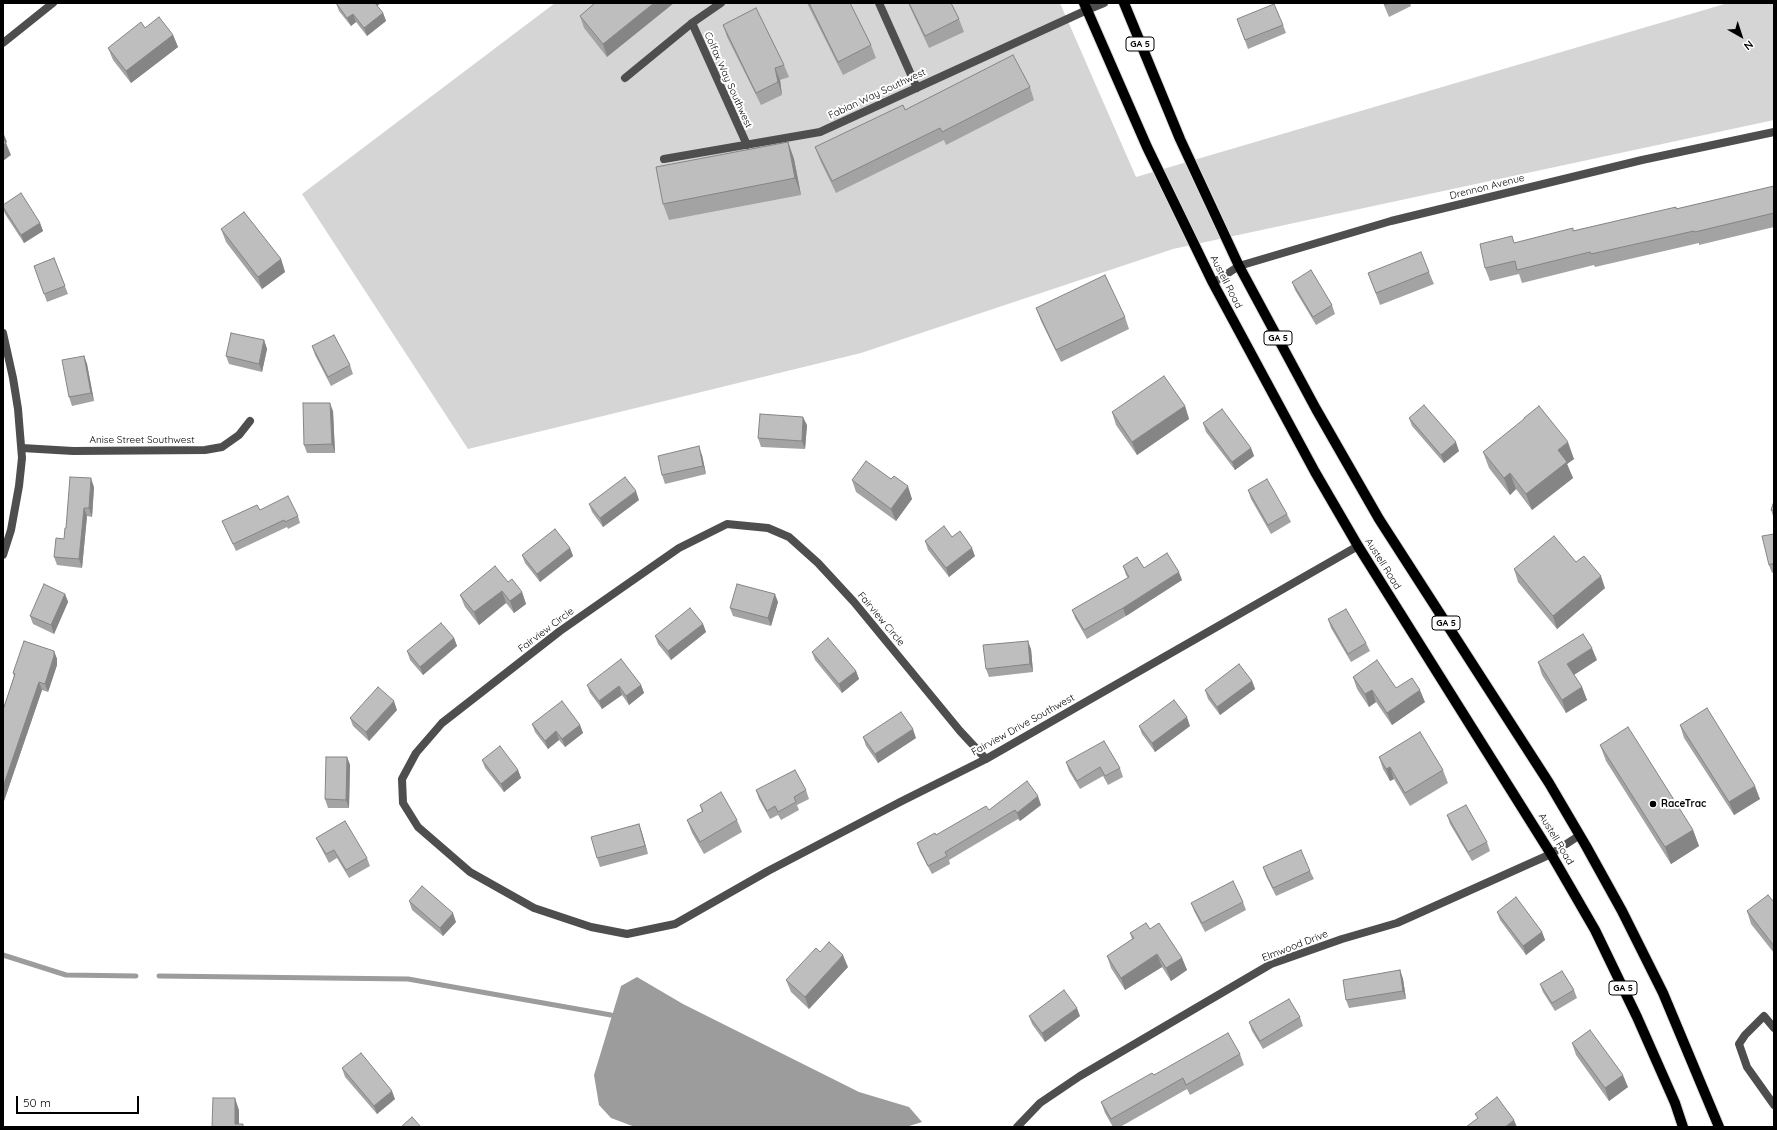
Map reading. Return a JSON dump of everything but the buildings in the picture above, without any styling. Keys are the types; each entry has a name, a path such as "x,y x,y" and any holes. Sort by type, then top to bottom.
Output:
{"main road":[{"name":"Austell Road","path":"1124,3 1180,139 1239,266 1316,409 1379,519 1549,783 1580,835 1622,911 1663,993 1719,1127"},
{"name":"Austell Road","path":"1086,6 1147,147 1213,284 1315,472 1358,546 1551,854 1595,930 1637,1017 1675,1103 1682,1127"}],"street":[{"path":"4,40 53,3"},
{"path":"625,78 692,23 721,3"},
{"path":"879,3 917,88"},
{"name":"Fabian Way Southwest","path":"664,159 820,132 917,88 1086,6 1104,3"},
{"name":"Colfax Way Southwest","path":"692,23 747,145"},
{"name":"Drennon Avenue","path":"1213,284 1239,266 1391,221 1642,160 1774,132"},
{"path":"3,333 13,378 22,448 19,486 11,530 3,555"},
{"name":"Anise Street Southwest","path":"22,448 73,451 205,450 222,447 239,435 250,421"},
{"name":"Fairview Circle","path":"694,913 675,924 627,934 591,927 534,908 470,872 418,827 403,803 402,787 402,779 416,753 442,724 560,631 679,548 727,524 768,528 789,537 818,563 854,602 960,731 986,759"},
{"name":"Fairview Drive Southwest","path":"694,913 768,871 986,759 1358,546"},
{"name":"Elmwood Drive","path":"1017,1127 1040,1103 1080,1076 1271,964 1342,939 1397,923 1551,854 1580,835"},
{"path":"1774,1028 1764,1016 1745,1035 1740,1044 1746,1066 1774,1105"}],"shaded area":[{"path":"555,3 1060,3 1136,177 1728,3 1774,3 1774,120 1173,249 861,353 468,449 302,194"},
{"path":"637,977 683,1004 859,1092 909,1107 922,1122 906,1127 635,1127 611,1118 599,1105 594,1075 621,986"}],"waterway":[{"path":"3,955 66,975 136,976"},
{"path":"159,976 408,979 611,1015"}],"place":[{"name":"RaceTrac","path":"1653,804"}]}
